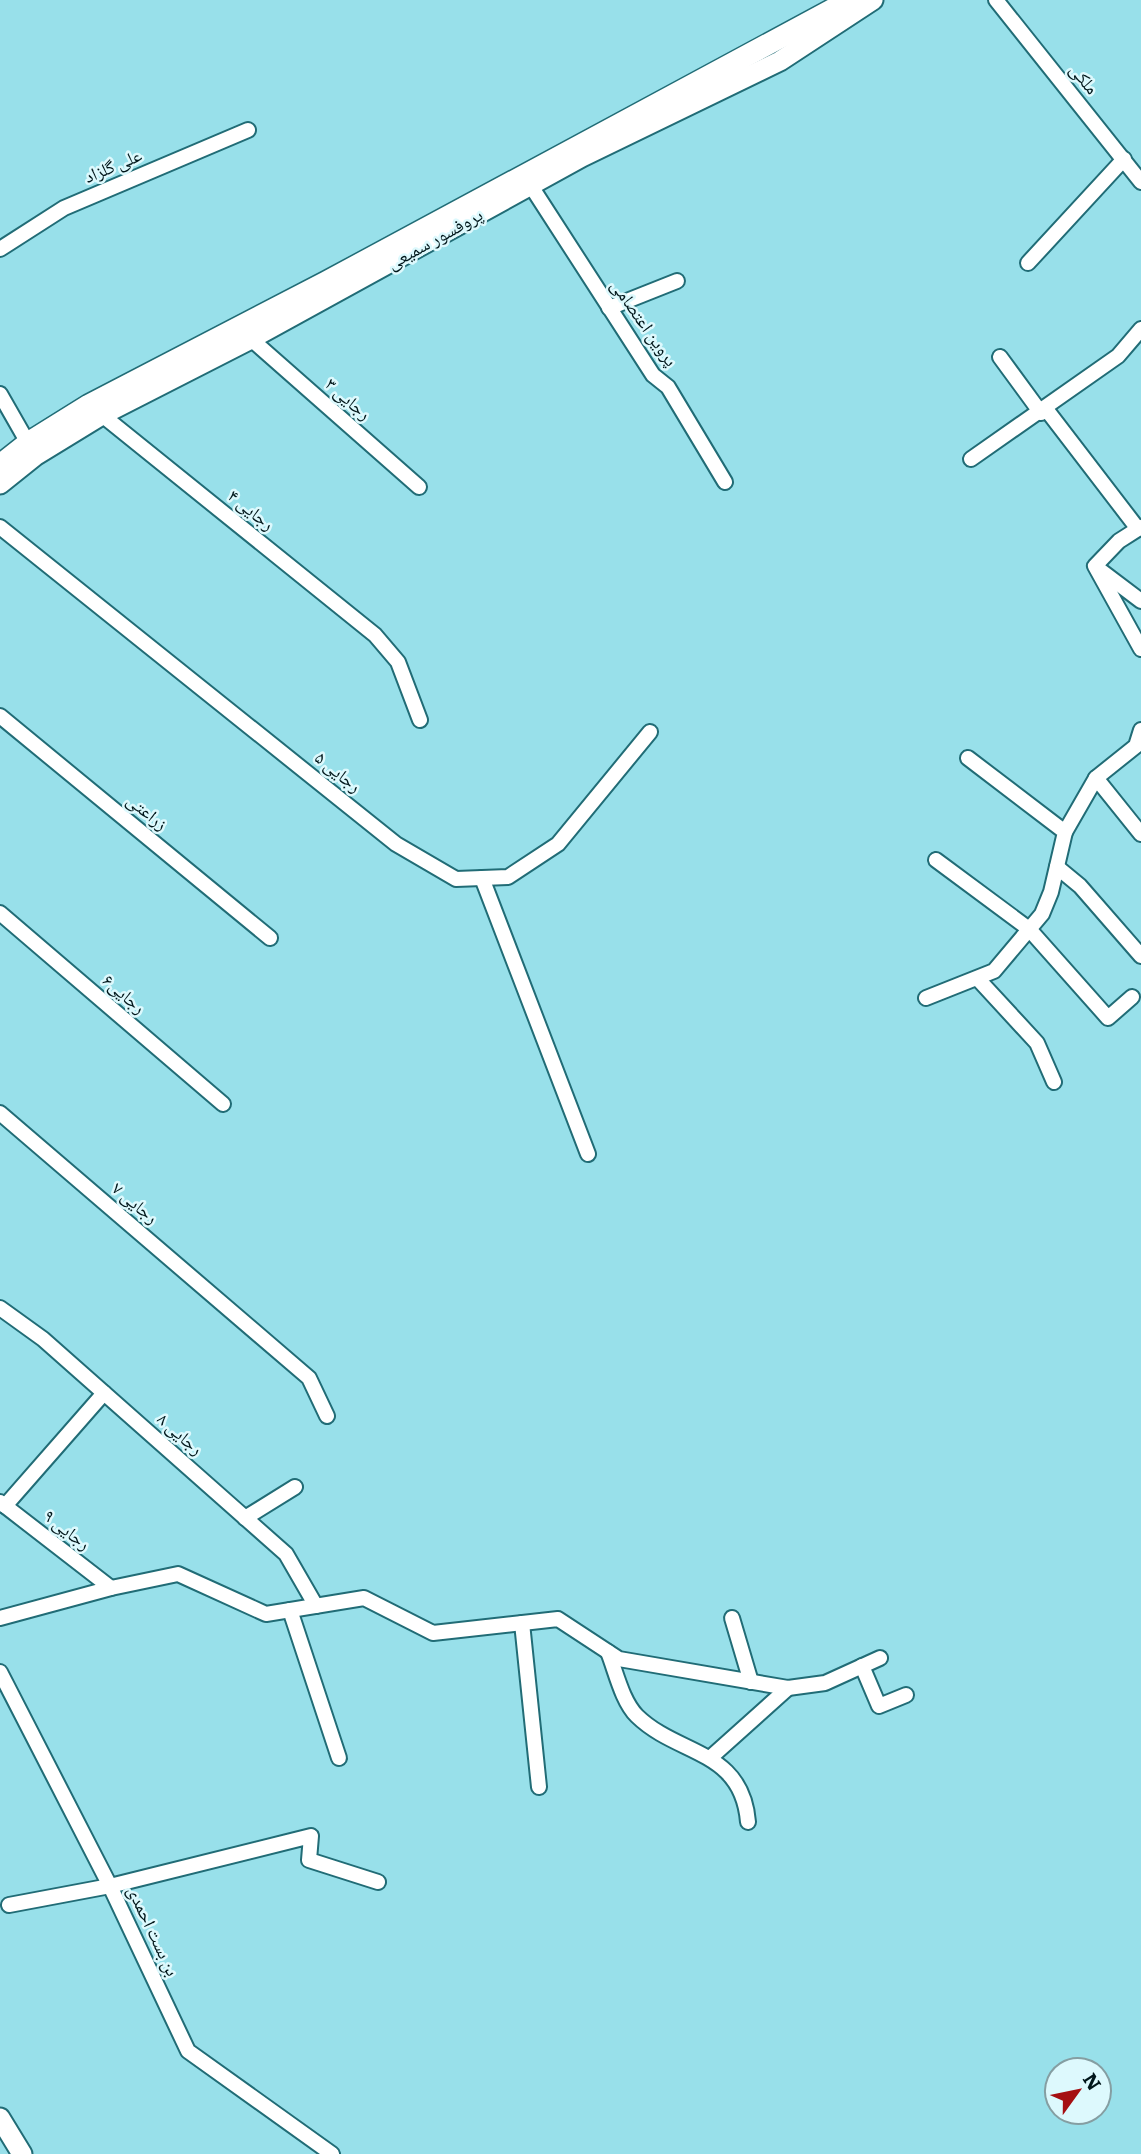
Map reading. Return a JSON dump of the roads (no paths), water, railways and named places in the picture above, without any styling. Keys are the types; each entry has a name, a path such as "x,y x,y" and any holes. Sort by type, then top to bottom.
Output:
{"main road":[{"name":"پروفسور سمیعی","path":"0,465 28,443 89,404 326,282 850,0"},
{"name":"پروفسور سمیعی","path":"0,484 35,456 102,415 251,339 582,158 780,61 873,0"},
{"path":"0,2118 22,2154"}],"street":[{"name":"ملکی","path":"996,0 1141,183"},
{"name":"علی گلزاد","path":"0,249 64,208 248,130"},
{"path":"1028,264 1124,159"},
{"name":"پروین اعتصامی","path":"531,186 653,376 668,387 726,482"},
{"path":"609,308 677,281"},
{"path":"971,459 1118,356 1141,329"},
{"name":"رجایی ۳","path":"251,339 419,487"},
{"path":"1000,357 1139,528 1119,541 1095,566"},
{"path":"0,394 28,443"},
{"name":"رجایی ۴","path":"102,415 375,635 398,662 419,720"},
{"name":"رجایی ۵","path":"0,527 396,844 456,879 508,877 558,844 649,732"},
{"path":"1095,566 1141,601"},
{"path":"1095,566 1141,649"},
{"name":"زراعتی","path":"0,716 270,938"},
{"path":"926,998 993,971 1029,929 1047,905 1065,832 1096,778 1136,746 1140,734"},
{"path":"968,758 1065,832"},
{"path":"1096,778 1141,834"},
{"path":"936,860 1029,929 1108,1018 1132,997"},
{"path":"1057,867 1080,886 1141,956"},
{"path":"482,878 588,1154"},
{"name":"رجایی۶","path":"0,913 223,1104"},
{"path":"978,979 1037,1043 1054,1082"},
{"name":"رجایی ۷","path":"0,1113 309,1378 327,1416"},
{"name":"رجایی ۸","path":"0,1308 43,1339 286,1554 316,1606"},
{"path":"3,1504 104,1393"},
{"path":"245,1518 295,1487"},
{"name":"رجایی ۹","path":"3,1504 111,1588"},
{"path":"0,1618 111,1588 178,1574 266,1615 364,1598 433,1633 558,1619 619,1660 788,1688 818,1685 880,1658"},
{"path":"290,1610 340,1758"},
{"path":"732,1618 751,1682"},
{"path":"522,1623 539,1787"},
{"path":"608,1652 636,1715 710,1758 728,1774 742,1792 748,1822"},
{"path":"862,1666 879,1706 906,1695"},
{"name":"بن بست احمدی","path":"0,1672 110,1886 188,2051 332,2154"},
{"path":"710,1758 788,1688"},
{"path":"9,1905 110,1886 311,1836 309,1860 378,1882"}]}
